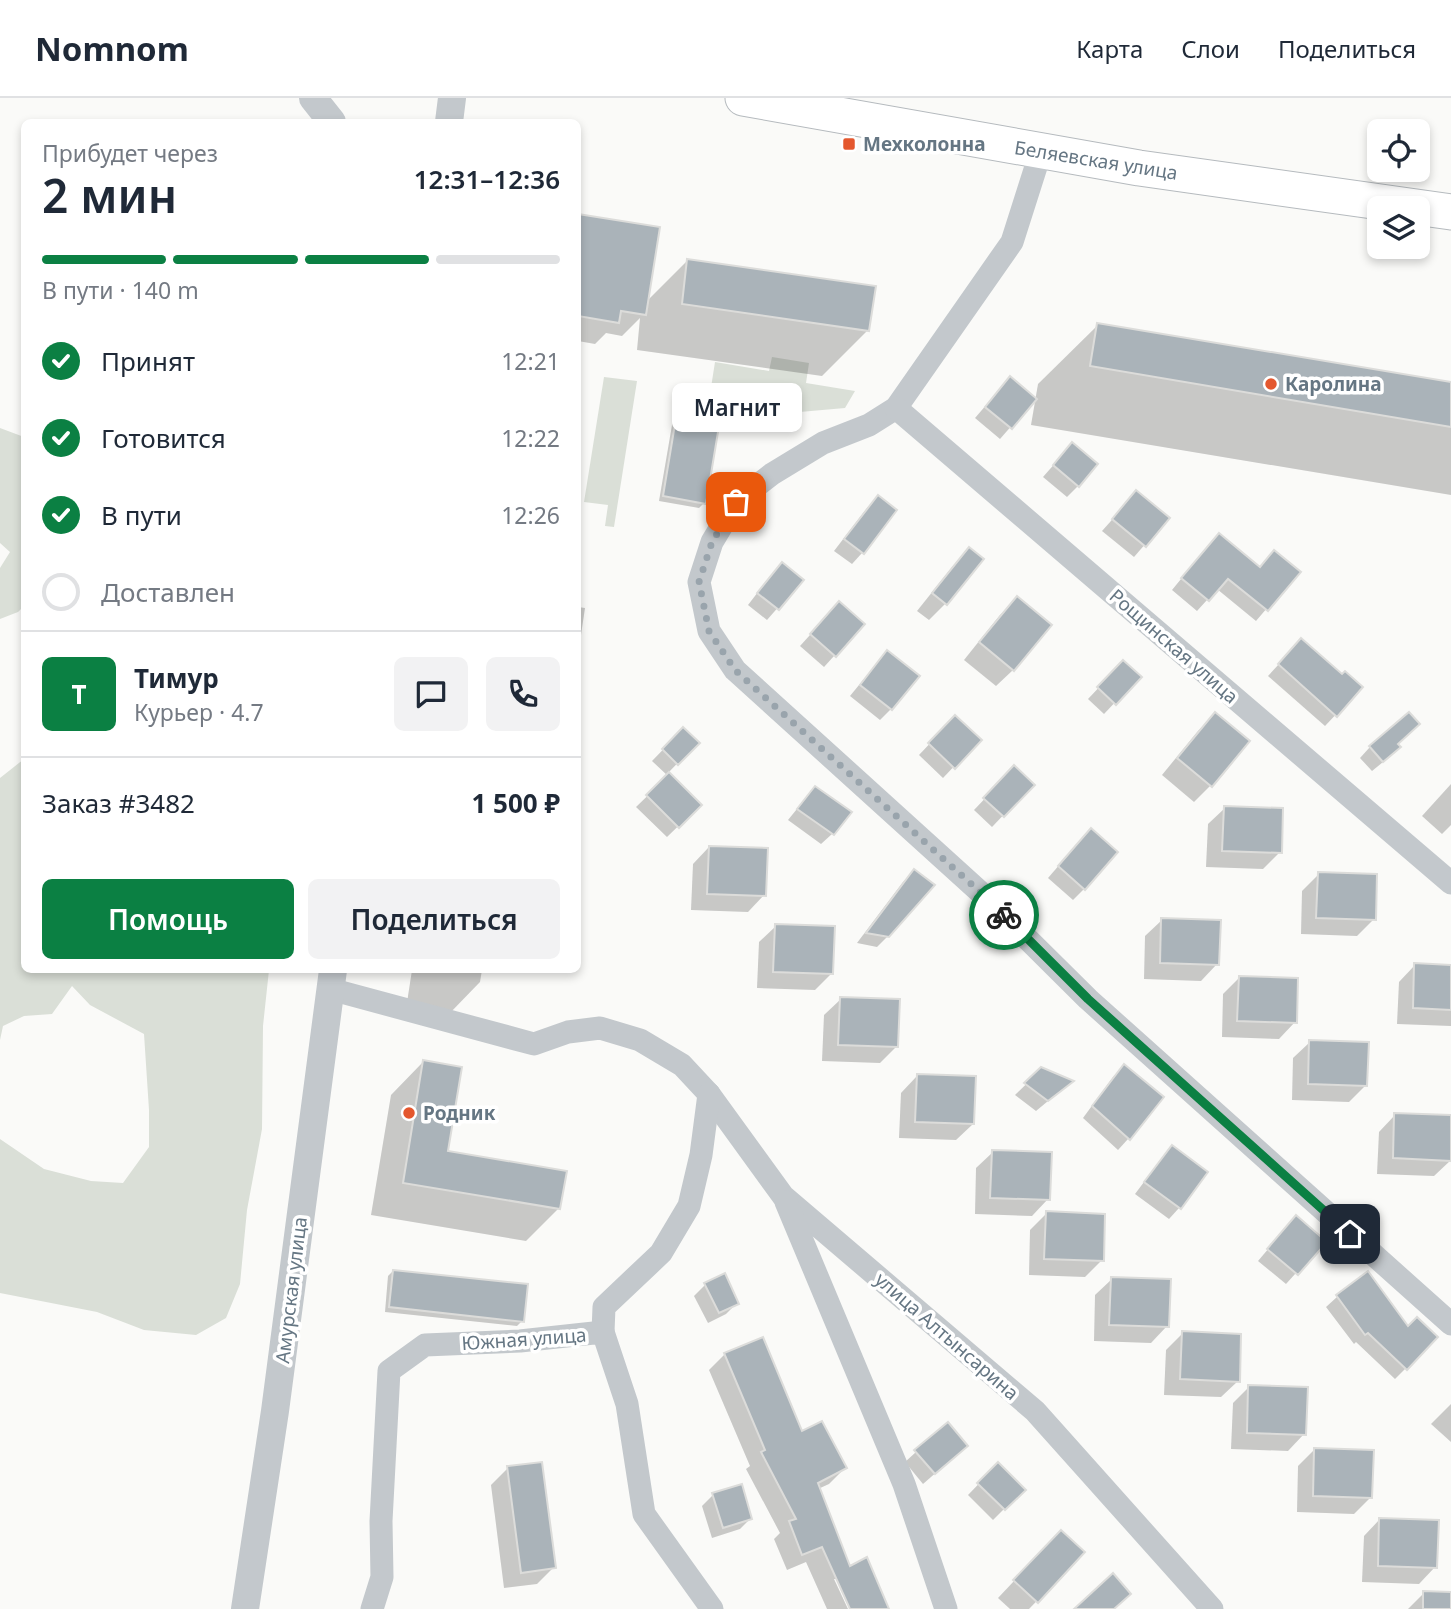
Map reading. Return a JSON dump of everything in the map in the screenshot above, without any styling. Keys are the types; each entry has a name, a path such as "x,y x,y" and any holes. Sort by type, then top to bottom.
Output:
{"main road":[{"name":"Беляевская улица","path":"743,98 1139,168 1451,212"}],"street":[{"path":"313,98 330,119"},
{"path":"449,119 452,98"},
{"path":"1041,151 1012,242 896,408 869,425 823,443 772,474 736,502 712,542 699,582 709,631 735,670 980,892 1088,999 1451,1324"},
{"name":"Рощинская улица","path":"896,408 1451,883"},
{"name":"улица Алтынсарина","path":"332,979 534,1044 568,1032 600,1028 640,1040 682,1065 709,1094 783,1196 1035,1411 1212,1609"},
{"name":"Амурская улица","path":"246,1609 332,979"},
{"path":"603,1332 604,1307 661,1253 689,1206 701,1155 709,1094"},
{"path":"783,1196 904,1484 946,1609"},
{"name":"Южная улица","path":"372,1609 382,1577 382,1497 388,1371 425,1345 520,1341 603,1332 626,1404 644,1514 712,1609"}],"shaded area":[{"path":"772,357 809,363 806,383 855,391 845,408 777,414 767,403 710,394 715,362 769,371"},
{"path":"604,377 637,381 614,527 605,526 608,505 584,502"},
{"path":"0,428 21,436 21,609 0,619 0,568 10,552 0,543"},
{"path":"21,761 21,973 269,973 263,1026 262,1129 247,1210 240,1284 226,1318 196,1335 144,1330 97,1312 0,1293 0,1139 44,1169 91,1181 123,1183 149,1147 149,1110 144,1034 90,1005 72,986 52,1014 24,1016 3,1026 0,1040 0,778"}],"building":[{"path":"581,214 660,227 646,315 621,311 619,323 581,317"},
{"path":"687,259 876,286 869,331 682,304"},
{"path":"1097,323 1451,382 1451,427 1090,366"},
{"path":"1010,376 1037,399 1012,429 985,407"},
{"path":"676,418 719,426 706,504 663,496"},
{"path":"1072,442 1098,464 1079,487 1053,465"},
{"path":"1136,490 1170,518 1146,547 1112,519"},
{"path":"878,495 897,510 864,554 844,539"},
{"path":"1219,533 1260,567 1274,550 1301,572 1268,611 1228,579 1209,601 1181,578"},
{"path":"969,547 984,559 947,605 932,593"},
{"path":"782,562 804,580 779,610 757,593"},
{"path":"1017,596 1052,625 1014,671 979,642"},
{"path":"839,601 865,624 836,657 810,634"},
{"path":"1301,638 1342,674 1345,671 1363,687 1337,717 1278,664"},
{"path":"887,650 920,676 892,710 860,685"},
{"path":"1123,660 1142,677 1116,705 1097,687"},
{"path":"1215,712 1250,741 1212,787 1177,758"},
{"path":"1409,712 1420,724 1398,744 1401,747 1383,762 1369,746"},
{"path":"955,715 982,740 955,769 928,743"},
{"path":"683,727 700,743 678,765 662,749"},
{"path":"1014,765 1035,785 1004,817 983,798"},
{"path":"669,772 702,805 679,828 646,795"},
{"path":"815,786 852,812 834,835 797,809"},
{"path":"1224,806 1283,808 1282,853 1222,851"},
{"path":"1091,828 1118,852 1085,890 1058,866"},
{"path":"709,846 768,848 766,896 707,894"},
{"path":"914,869 935,885 889,937 866,933"},
{"path":"1318,872 1377,874 1376,920 1316,918"},
{"path":"1161,918 1221,920 1219,965 1160,963"},
{"path":"775,924 835,926 833,974 773,972"},
{"path":"1414,963 1451,965 1451,1010 1413,1008"},
{"path":"1239,976 1298,978 1297,1023 1237,1021"},
{"path":"840,997 900,999 898,1047 838,1045"},
{"path":"1309,1040 1369,1042 1367,1086 1308,1084"},
{"path":"423,1060 462,1067 448,1151 567,1171 560,1209 403,1183"},
{"path":"1124,1064 1164,1097 1130,1140 1092,1106"},
{"path":"1041,1067 1074,1081 1048,1101 1024,1083"},
{"path":"917,1074 976,1076 974,1124 915,1122"},
{"path":"1394,1113 1451,1115 1451,1161 1393,1158"},
{"path":"1172,1145 1208,1172 1181,1209 1144,1182"},
{"path":"992,1150 1052,1152 1050,1200 990,1198"},
{"path":"1046,1211 1105,1214 1104,1261 1044,1259"},
{"path":"1296,1215 1327,1242 1298,1275 1267,1249"},
{"path":"393,1270 528,1284 524,1322 389,1307"},
{"path":"1368,1271 1408,1326 1417,1317 1438,1337 1407,1370 1368,1333 1365,1335 1336,1295"},
{"path":"725,1273 739,1304 719,1313 704,1283"},
{"path":"1111,1277 1171,1279 1169,1327 1109,1325"},
{"path":"1182,1331 1241,1334 1240,1382 1180,1379"},
{"path":"763,1337 802,1431 822,1421 847,1468 818,1483 850,1566 867,1557 889,1609 850,1609 822,1547 802,1555 789,1521 796,1519 761,1452 765,1450 724,1353"},
{"path":"1248,1385 1308,1387 1306,1435 1247,1433"},
{"path":"948,1422 968,1446 935,1474 914,1450"},
{"path":"1314,1448 1374,1450 1372,1498 1313,1496"},
{"path":"542,1462 556,1568 521,1573 507,1466"},
{"path":"998,1462 1026,1490 1005,1510 977,1483"},
{"path":"742,1484 752,1519 723,1528 712,1493"},
{"path":"1379,1518 1439,1520 1437,1568 1378,1566"},
{"path":"1061,1530 1085,1552 1038,1603 1013,1580"},
{"path":"1113,1573 1131,1594 1114,1609 1074,1609"},
{"path":"1423,1591 1451,1592 1451,1609 1423,1609"}],"way so far":[{"path":"736,502 712,542 699,582 709,631 735,670 1004,915"}],"place":[{"name":"Мехколонна","path":"849,144"},
{"name":"Каролина","path":"1271,384"},
{"name":"Магнит","path":"736,502"},
{"name":"Родник","path":"409,1113"}],"route":[{"path":"1004,915 1088,999 1350,1234"}]}
